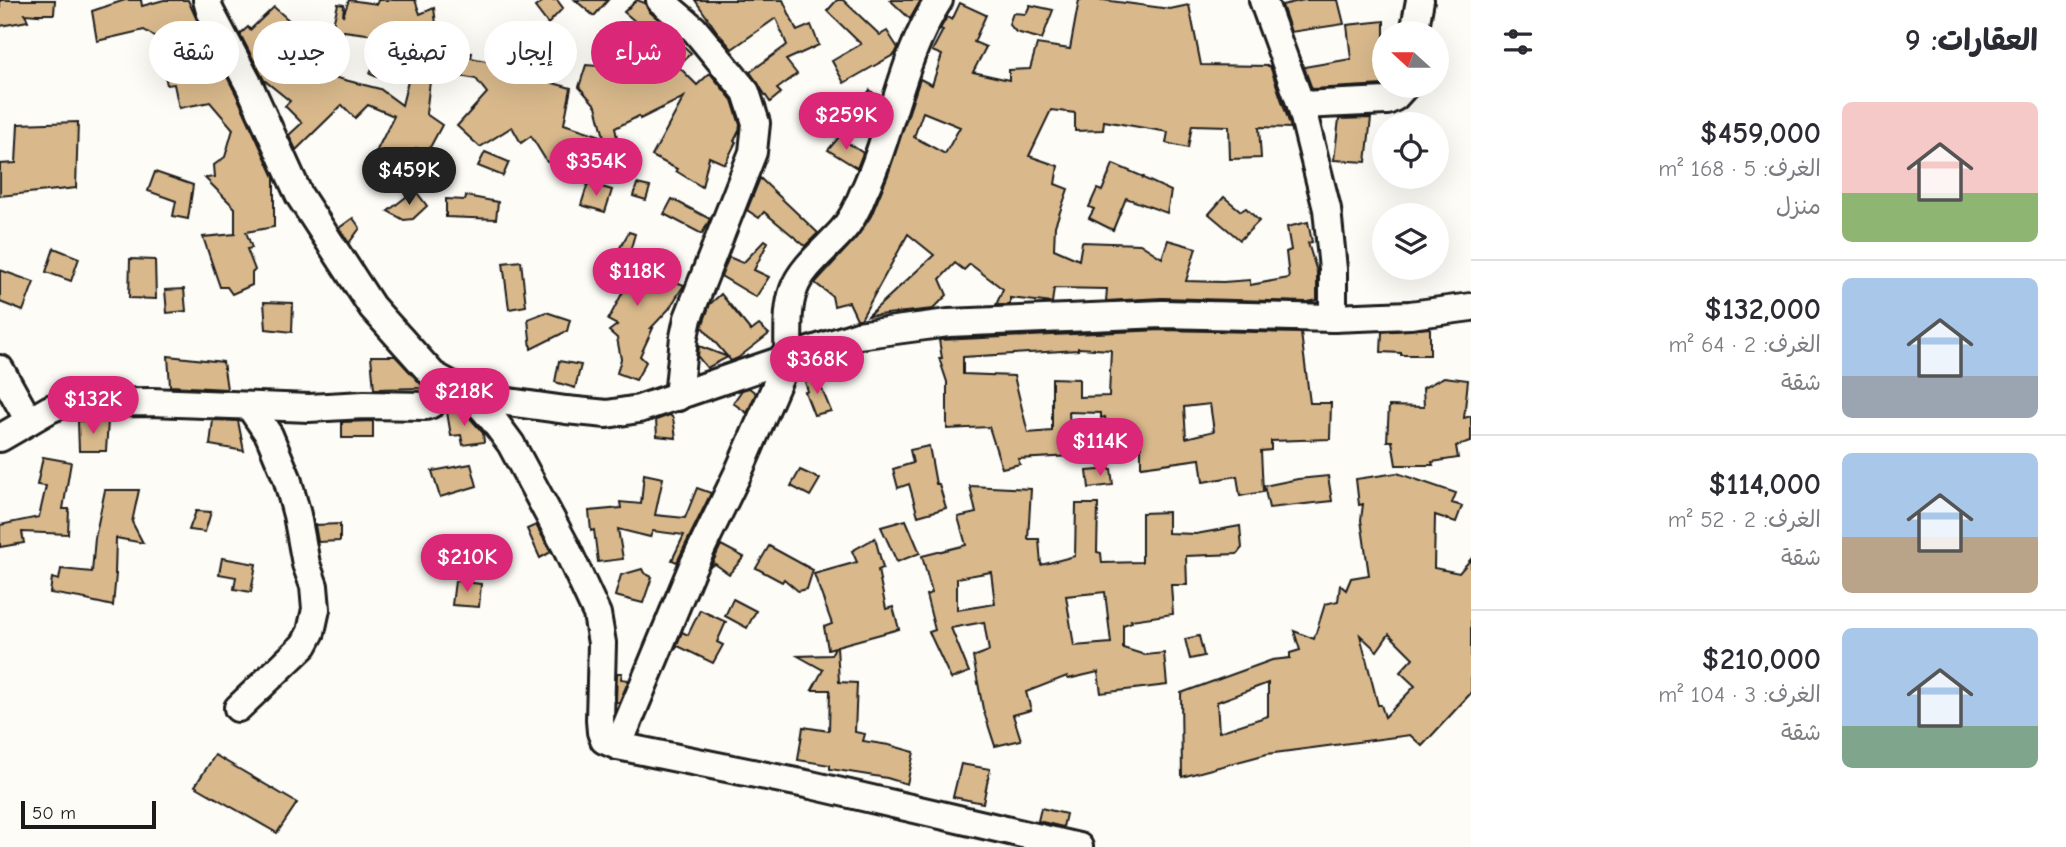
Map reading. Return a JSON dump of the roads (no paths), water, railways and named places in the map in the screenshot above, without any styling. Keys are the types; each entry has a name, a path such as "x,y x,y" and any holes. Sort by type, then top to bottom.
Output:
{"street":[{"path":"207,0 299,195 372,307 433,375 473,397 607,414 639,409 678,397 858,335 948,323 1162,314 1333,318 1410,315 1471,307"},
{"path":"660,0 694,29 746,92 756,123 752,152 688,317 678,397"},
{"path":"618,746 692,568 738,473 788,358 794,287 843,230 863,194 904,73 927,20 939,0"},
{"path":"1263,0 1301,105 1327,209 1333,269 1333,318"},
{"path":"1416,21 1420,0"},
{"path":"1301,105 1387,101 1393,98"},
{"path":"0,369 29,421"},
{"path":"0,438 60,405 151,402 309,408 426,406 432,405 437,399 442,382"},
{"path":"473,397 511,444 593,603 600,624 602,643 601,732 604,740 618,746 811,785 1079,847"},
{"path":"238,708 304,645 311,632 316,609 314,586 306,564 287,478 269,435 250,407"}]}
